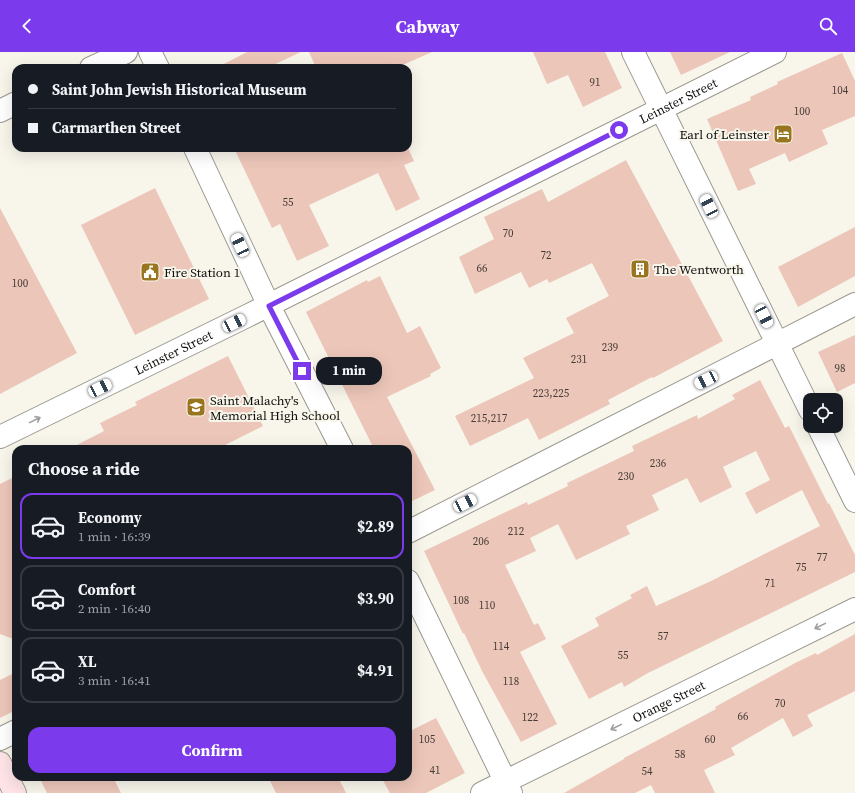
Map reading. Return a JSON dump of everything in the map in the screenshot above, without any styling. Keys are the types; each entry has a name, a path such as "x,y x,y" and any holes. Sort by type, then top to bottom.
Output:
{"street":[{"path":"100,64 126,52"},
{"path":"150,52 156,64"},
{"path":"633,52 803,396"},
{"name":"Leinster Street","path":"0,437 269,306 776,52"},
{"path":"0,111 12,105"},
{"path":"197,152 269,306 340,445"},
{"path":"412,530 855,304"},
{"path":"821,433 855,501"},
{"path":"412,589 509,787"},
{"name":"Orange Street","path":"482,793 509,787 855,609"},
{"path":"0,739 12,733"},
{"path":"0,763 15,793"}],"building":[{"path":"247,52 301,52 276,64 224,64"},
{"path":"309,52 432,52 405,64 314,64"},
{"path":"533,52 605,52 622,88 583,107 568,75 547,84"},
{"path":"670,52 730,52 681,75"},
{"path":"842,53 855,81 855,116 822,130 828,144 789,162 785,153 749,169 756,184 738,191 707,119 751,100 750,97 778,84 777,82"},
{"path":"236,152 410,152 414,161 404,165 420,199 396,211 378,173 309,205 329,246 297,261 280,224 272,228"},
{"path":"626,160 723,341 608,400 610,404 539,440 528,418 470,446 455,416 534,378 523,358 574,333 566,318 609,296 592,263 549,283 547,279 529,288 521,272 475,294 459,257 494,239 484,217 542,189 548,202"},
{"name":"Fire Station 1","path":"155,188 209,299 135,335 81,225"},
{"path":"0,208 77,353 0,394"},
{"path":"855,227 855,276 798,307 778,267"},
{"path":"380,276 407,333 420,326 441,368 430,374 431,376 387,397 412,445 372,445 306,312 367,280 368,282"},
{"path":"855,335 855,383 837,392 818,352"},
{"name":"Saint Malachy's Memorial High School","path":"228,356 263,426 225,445 77,445 104,431 100,423 137,405 135,402"},
{"path":"760,380 785,428 789,426 855,555 855,572 648,673 624,687 622,682 589,699 561,646 599,626 595,618 632,598 630,595 647,586 656,606 711,581 820,526 802,490 756,514 745,493 770,480 756,451 723,467 732,487 700,503 687,478 652,495 659,510 626,526 630,534 576,560 558,524 530,538 536,551 505,565 534,625 538,623 546,639 520,652 557,724 521,742 482,671 464,633 463,634 424,551 527,502 528,505 568,486 567,483 634,451 632,446 697,415 698,419 735,399 732,395"},
{"path":"412,445 435,490 412,501"},
{"path":"12,478 12,638 0,634 0,484"},
{"path":"855,634 855,691 807,715 813,726 793,737 783,718 731,748 735,755 704,770 715,793 655,793 651,785 635,793 564,793 624,758 716,709 715,707 795,663 816,653 817,655"},
{"path":"12,674 12,712 0,718 0,680"},
{"path":"436,718 465,773 426,793 390,793 383,781 412,781 412,730"},
{"path":"41,781 115,781 121,793 47,793"},
{"path":"270,781 340,781 346,793 276,793"}],"place":[{"name":"Earl of Leinster","path":"783,134"},
{"name":"The Wentworth","path":"640,269"},
{"name":"Fire Station 1","path":"150,272"},
{"name":"Saint Malachy's Memorial High School","path":"196,407"}],"route":[{"path":"302,371 269,306 619,130"}]}
